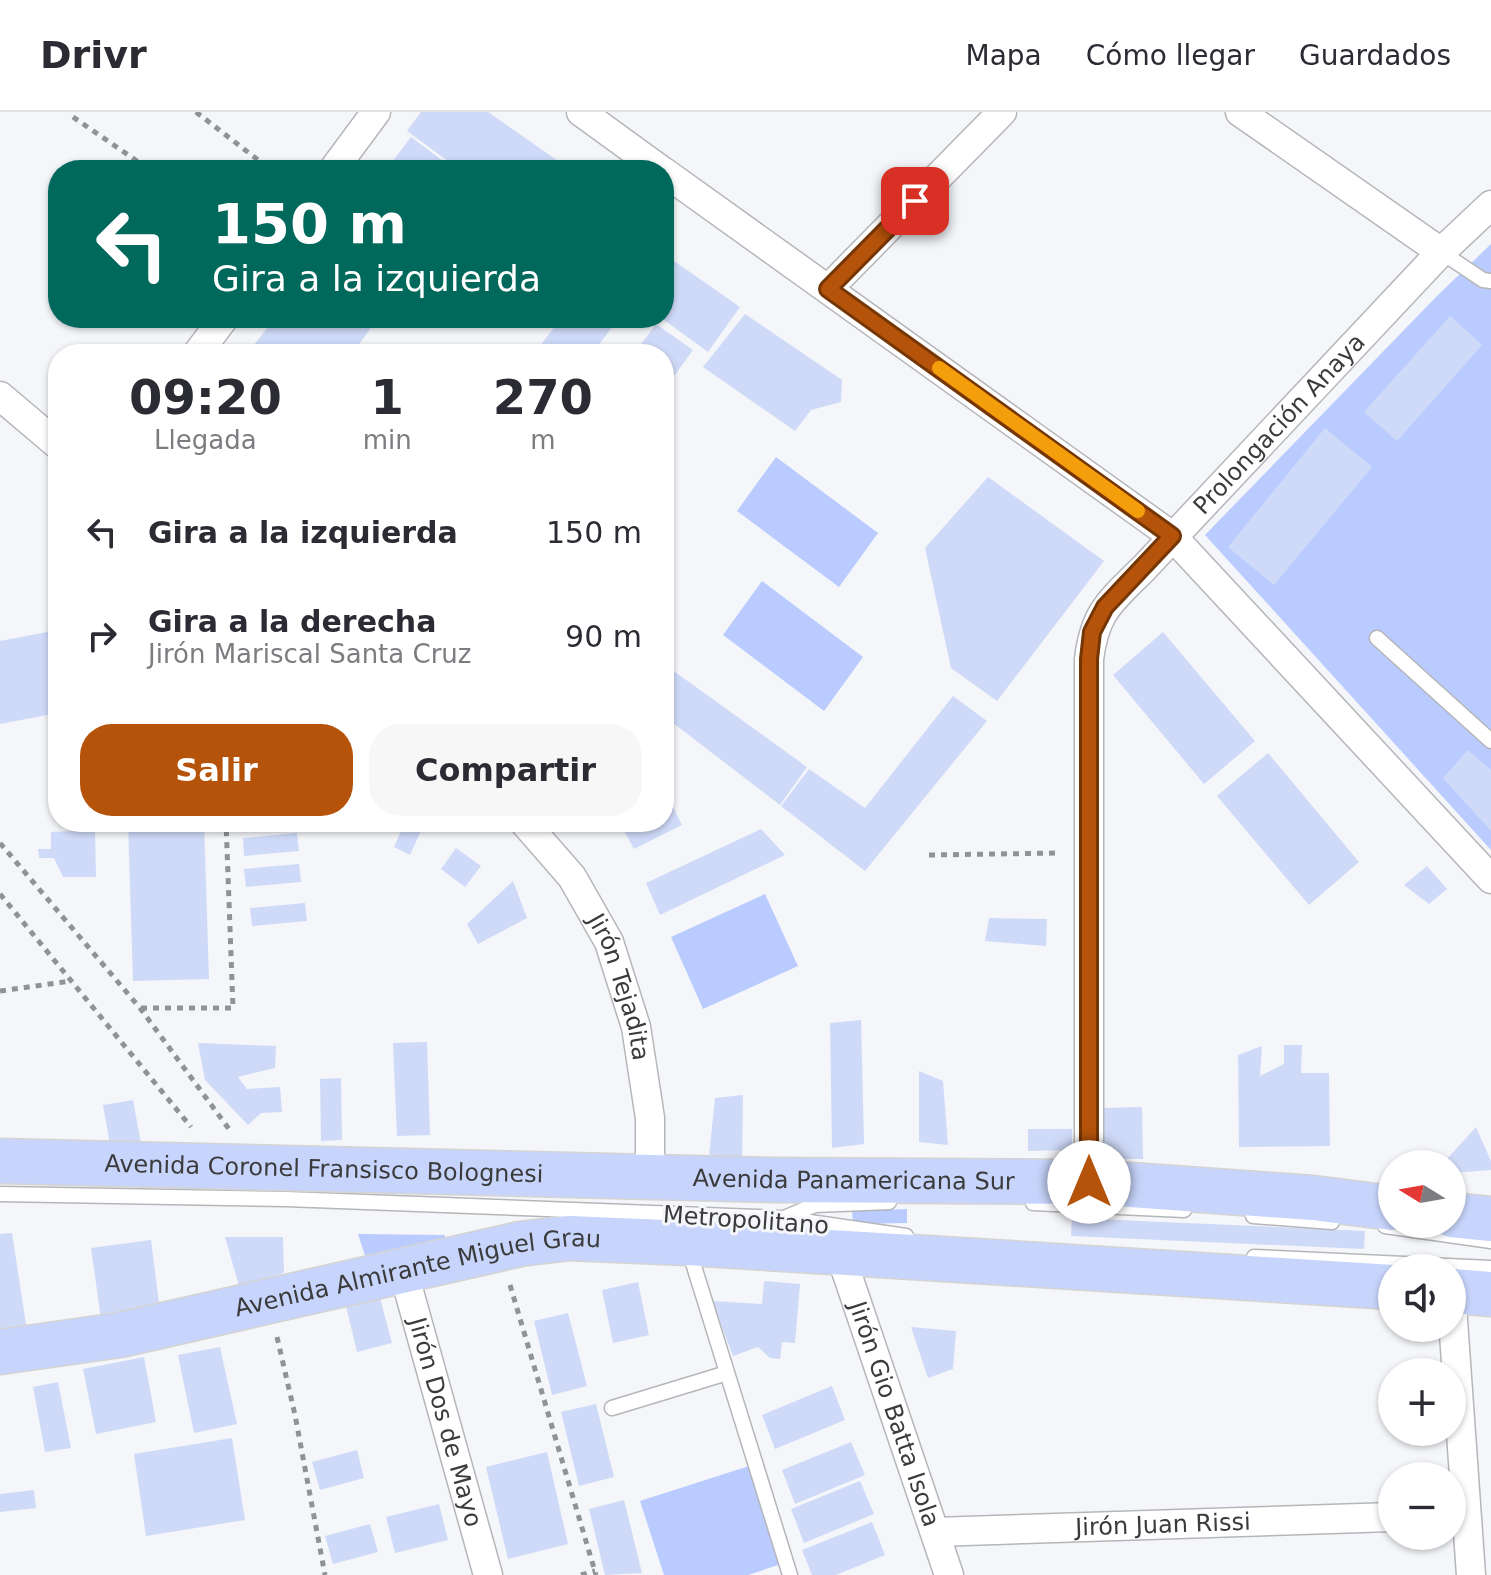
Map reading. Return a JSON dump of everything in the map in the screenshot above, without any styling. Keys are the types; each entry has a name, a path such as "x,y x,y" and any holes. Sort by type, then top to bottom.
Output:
{"main road":[{"name":"Avenida Coronel Fransisco Bolognesi","path":"0,1161 650,1176"},
{"name":"Avenida Panamericana Sur","path":"650,1176 1089,1182 1313,1198 1370,1218"},
{"path":"1466,1216 1491,1219"},
{"name":"Avenida Almirante Miguel Grau","path":"0,1352 120,1335 499,1249 569,1238 840,1253"},
{"path":"840,1253 1378,1286"},
{"path":"1466,1292 1491,1294"}],"street":[{"path":"340,160 376,112"},
{"path":"581,112 648,160"},
{"path":"828,289 1002,112"},
{"path":"1240,112 1441,252"},
{"path":"674,179 1172,536 1491,879"},
{"name":"Prolongación Anaya","path":"1089,1182 1089,659 1092,632 1105,607 1441,252 1491,205"},
{"path":"0,396 48,437"},
{"name":"Jirón Tejadita","path":"533,832 572,877 609,942 636,1027 650,1118 650,1176"},
{"name":"Jirón Gio Batta Isola","path":"840,1253 949,1575"},
{"name":"Jirón Dos de Mayo","path":"403,1270 488,1575"},
{"path":"1453,1342 1457,1462"},
{"name":"Jirón Juan Rissi","path":"935,1532 1378,1517"},
{"path":"1466,1550 1471,1575"}],"lane":[{"path":"1441,252 1483,280 1491,281"},
{"path":"1377,638 1491,741"},
{"name":"Metropolitano","path":"0,1194 286,1199 782,1218 915,1237"},
{"path":"782,1218 815,1205 900,1201"},
{"path":"1023,1203 1199,1211"},
{"path":"1245,1215 1370,1218 1491,1241"},
{"path":"687,1243 790,1575"},
{"path":"1241,1256 1491,1268"},
{"path":"612,1408 727,1373"}],"path":[{"path":"196,112 258,160"},
{"path":"73,117 135,160"},
{"path":"140,1008 233,1008 226,832"},
{"path":"0,843 140,1008 239,1166"},
{"path":"929,855 1089,852"},
{"path":"0,894 71,981 239,1166"},
{"path":"0,991 71,981"},
{"path":"499,1249 595,1573 581,1575"},
{"path":"268,1301 295,1415 325,1575"}],"shaded area":[{"path":"1491,244 1491,850 1205,535"},
{"path":"776,457 878,533 839,587 737,511"},
{"path":"762,581 863,657 824,711 723,635"},
{"path":"765,894 798,966 703,1009 671,937"},
{"path":"907,1209 907,1223 853,1224 852,1211"},
{"path":"358,1234 445,1235 444,1245 367,1262"},
{"path":"749,1466 781,1564 748,1575 664,1575 640,1501"}],"building":[{"path":"421,112 488,112 557,160 446,160 407,131"},
{"path":"411,137 442,160 394,160"},
{"path":"674,261 740,307 708,352 674,327"},
{"path":"745,314 842,380 841,402 811,410 795,431 703,367"},
{"path":"1450,316 1482,345 1397,441 1364,412"},
{"path":"267,328 371,328 359,344 255,344"},
{"path":"554,328 612,328 600,344 542,344"},
{"path":"653,328 662,328 693,350 674,376 674,344 641,344"},
{"path":"1325,428 1372,467 1274,585 1228,547"},
{"path":"988,477 1104,561 997,701 951,668 925,548"},
{"path":"48,632 48,715 0,724 0,641"},
{"path":"1163,632 1255,741 1204,784 1113,675"},
{"path":"674,671 807,767 780,805 674,724"},
{"path":"953,696 987,721 865,871 781,806 809,769 865,808"},
{"path":"1468,750 1491,770 1491,831 1443,778"},
{"path":"1268,753 1359,862 1309,905 1217,796"},
{"path":"674,809 682,825 674,829"},
{"path":"761,829 785,855 660,915 646,883"},
{"path":"51,832 95,832 96,877 63,877 54,858 39,858 38,849 51,849"},
{"path":"128,832 204,832 209,979 133,981"},
{"path":"401,832 420,832 410,855 394,847"},
{"path":"625,832 668,832 634,849"},
{"path":"297,833 299,851 244,856 243,838"},
{"path":"456,848 481,866 465,887 441,869"},
{"path":"299,864 301,882 246,887 244,869"},
{"path":"1427,866 1447,889 1429,904 1404,885"},
{"path":"513,881 527,918 478,944 467,924"},
{"path":"305,903 307,921 252,926 250,908"},
{"path":"989,918 1047,919 1046,946 985,941"},
{"path":"861,1020 864,1144 832,1148 830,1023"},
{"path":"427,1042 430,1135 397,1136 393,1043"},
{"path":"198,1043 276,1046 275,1068 238,1077 247,1089 280,1087 282,1112 261,1113 248,1125 205,1080"},
{"path":"1284,1045 1302,1045 1301,1073 1329,1073 1330,1146 1239,1147 1238,1055 1262,1046 1260,1076 1284,1064"},
{"path":"919,1071 943,1081 948,1145 919,1142"},
{"path":"341,1078 342,1140 321,1141 320,1079"},
{"path":"743,1095 742,1163 709,1156 715,1098"},
{"path":"133,1100 142,1149 110,1144 103,1105"},
{"path":"1142,1107 1143,1159 1115,1159 1106,1154 1102,1108"},
{"path":"1476,1127 1491,1161 1491,1170 1466,1172 1466,1150 1455,1150"},
{"path":"1028,1129 1072,1129 1072,1150 1028,1151"},
{"path":"1072,1218 1365,1231 1364,1249 1071,1236"},
{"path":"12,1233 27,1331 0,1337 0,1234"},
{"path":"225,1237 283,1237 284,1273 239,1286"},
{"path":"151,1240 160,1311 101,1319 91,1248"},
{"path":"764,1281 800,1284 795,1343 782,1342 780,1359 770,1358 758,1347 733,1356 712,1301 762,1304"},
{"path":"638,1282 649,1335 613,1343 602,1290"},
{"path":"380,1298 392,1343 357,1352 346,1306"},
{"path":"568,1313 587,1386 552,1395 534,1321"},
{"path":"911,1327 956,1331 953,1369 928,1378"},
{"path":"220,1347 237,1424 194,1433 178,1355"},
{"path":"144,1357 156,1422 96,1434 83,1369"},
{"path":"58,1382 71,1448 45,1452 33,1387"},
{"path":"832,1386 845,1420 775,1449 762,1415"},
{"path":"596,1404 614,1477 579,1486 561,1412"},
{"path":"232,1438 245,1520 146,1536 134,1454"},
{"path":"851,1442 865,1475 795,1504 782,1470"},
{"path":"357,1450 364,1478 320,1490 312,1462"},
{"path":"547,1452 568,1544 508,1559 486,1467"},
{"path":"860,1481 874,1514 804,1543 791,1509"},
{"path":"34,1490 36,1508 0,1512 0,1494"},
{"path":"624,1500 642,1573 605,1575 589,1509"},
{"path":"439,1504 448,1540 395,1553 386,1517"},
{"path":"872,1522 885,1555 836,1575 812,1575 802,1550"},
{"path":"370,1524 378,1552 333,1564 325,1536"}],"slow traffic":[{"path":"939,368 1138,511"}],"route":[{"path":"915,201 828,289 1172,536 1105,607 1092,632 1089,659 1089,1182"}]}
